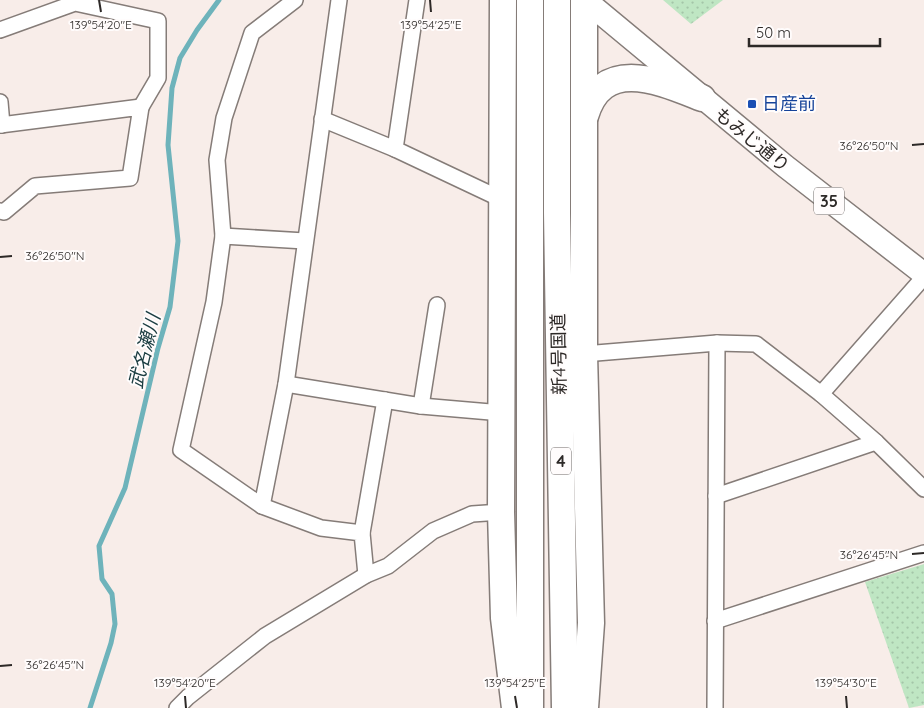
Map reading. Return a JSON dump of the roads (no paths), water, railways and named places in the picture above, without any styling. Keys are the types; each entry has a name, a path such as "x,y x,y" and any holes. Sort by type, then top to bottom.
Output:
{"highway":[{"path":"503,0 502,512 504,618 515,708"},
{"name":"新4号国道","path":"530,0 530,708"},
{"name":"新4号国道","path":"557,0 557,213 566,708"},
{"path":"584,0 584,354 591,623 584,708"},
{"path":"584,119 589,103 596,92 607,83 620,79 645,79 702,98"}],"main road":[{"name":"もみじ通り","path":"584,0 785,166 924,275"}],"street":[{"path":"296,0 252,33 224,118 216,160 223,236 214,302 181,450 262,506 321,528 362,533"},
{"path":"262,506 286,384 338,0"},
{"path":"395,149 417,0"},
{"path":"0,30 75,3 158,21 158,78 141,107 130,178 36,186 4,212 0,211"},
{"path":"0,102 1,125 141,107"},
{"path":"322,119 395,149 502,200"},
{"path":"223,236 305,240"},
{"path":"821,394 924,275"},
{"path":"421,406 437,305"},
{"path":"714,708 717,344"},
{"path":"584,354 717,344 756,344 821,394 876,442 924,489"},
{"path":"286,384 421,406 502,413"},
{"path":"366,575 362,533 385,400"},
{"path":"716,496 876,442"},
{"path":"177,708 188,697 265,636 366,575 388,566 433,531 472,514 502,512"},
{"path":"715,621 924,553"}],"waterway":[{"name":"武名瀬川","path":"90,708 111,643 115,624 112,594 102,579 99,546 125,488 158,348 170,307 178,241 168,145 172,88 180,58 197,30 219,0"}],"place":[{"name":"日産前","path":"752,104"}]}
